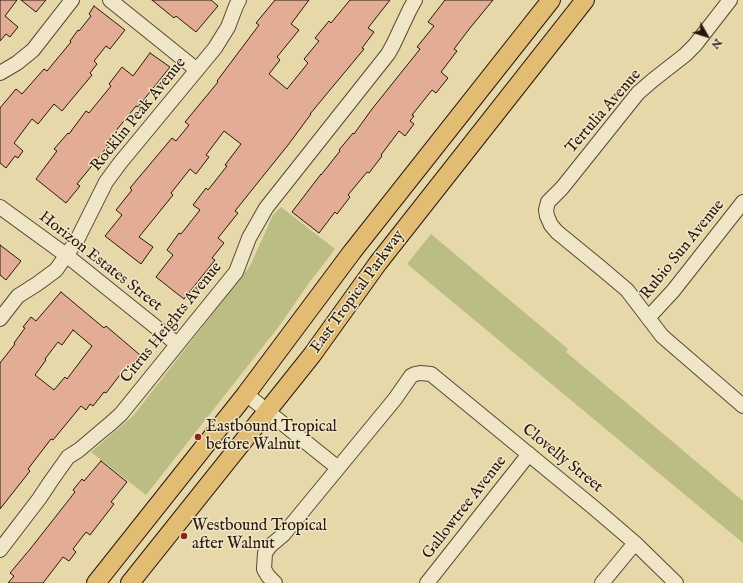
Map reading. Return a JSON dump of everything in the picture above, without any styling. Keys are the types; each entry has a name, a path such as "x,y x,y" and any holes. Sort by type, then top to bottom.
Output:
{"main road":[{"name":"East Tropical Parkway","path":"96,583 246,394 352,252 551,0"},
{"name":"East Tropical Parkway","path":"130,583 268,411 324,339 378,263 585,0"}],"street":[{"path":"0,73 17,63 33,50 72,0"},
{"path":"110,0 197,70"},
{"name":"Rocklin Peak Avenue","path":"0,319 18,296 38,284 56,270 80,235 106,182 215,48 228,27 239,0"},
{"name":"Citrus Heights Avenue","path":"0,550 39,499 68,457 79,450 121,414 236,272 249,238 266,208 388,54 415,0"},
{"name":"Tertulia Avenue","path":"648,318 627,290 557,232 551,225 547,216 546,210 548,202 562,188 638,93 685,55 695,45 730,0"},
{"name":"Rubio Sun Avenue","path":"648,318 673,291 743,202"},
{"name":"Horizon Estates Street","path":"0,207 66,255 177,344"},
{"path":"648,318 662,336 743,406"},
{"name":"Clovelly Street","path":"338,468 395,399 411,376 420,373 431,374 635,543 676,583"},
{"path":"246,394 338,468 284,535 270,546 266,553 264,570 275,583"},
{"name":"Gallowtree Avenue","path":"427,583 529,454"},
{"path":"602,583 635,543"}],"green space":[{"path":"281,207 335,249 280,325 146,495 91,452 133,416 250,266 273,215"},
{"path":"431,234 568,349 566,352 743,501 743,543 407,264"}],"building":[{"path":"0,0 17,0 5,16 18,27 10,37 6,34 0,41"},
{"path":"21,0 46,0 36,12"},
{"path":"152,0 211,0 218,6 196,32 176,16 174,18"},
{"path":"275,0 309,0 291,24 299,30 277,57 280,60 269,74 287,89 308,63 304,59 319,41 315,38 329,21 331,23 350,0 390,0 368,28 374,32 362,48 364,49 310,114 288,145 235,211 238,213 218,238 224,243 212,258 215,260 184,299 156,277 173,255 167,250 179,233 181,234 200,210 193,205 206,188 208,190 227,166 225,165 241,144 224,131 206,155 209,157 196,174 190,169 171,193 173,195 139,237 153,247 141,264 105,236 122,215 116,210 132,190 130,188 172,138 176,141 189,125 185,122 218,82 217,81 259,25 256,23"},
{"path":"445,0 493,0 454,49 457,51 441,72 448,78 436,93 432,90 412,115 414,116 410,121 414,124 405,136 399,131 369,173 367,172 348,195 350,197 337,214 335,212 319,233 292,212 340,151 339,150 353,133 354,134 420,49 417,47 434,26 428,22"},
{"path":"94,6 125,30 110,49 106,46 94,61 97,64 90,73 92,75 62,111 54,104 38,124 32,119 14,143 23,151 18,158 15,156 6,168 0,163 0,108 16,89 22,94 44,69 47,71 71,42 70,41 78,30 79,31 91,16 89,14"},
{"path":"150,53 170,67 138,107 136,106 115,132 106,145 108,146 77,184 80,186 66,203 36,179 57,151 54,149 68,133 69,134 86,111 89,113 111,86 109,84 122,67 133,76"},
{"path":"0,245 21,261 6,280 0,275"},
{"path":"61,292 104,328 106,326 140,355 126,372 123,371 106,393 104,392 93,406 90,404 86,410 81,406 53,440 51,439 28,469 30,471 0,509 0,363 15,344 14,343 25,328 23,327 31,317 36,321","holes":["73,330 92,346 67,379 65,377 54,390 35,375 58,342 62,345"]},
{"path":"101,461 127,482 111,502 114,504 90,535 86,532 73,549 76,552 69,561 63,557 43,583 8,583 14,576 10,573 75,492 73,490 82,479 84,481"}],"place":[{"name":"Eastbound Tropical before Walnut","path":"198,437"},
{"name":"Westbound Tropical after Walnut","path":"184,536"}]}
